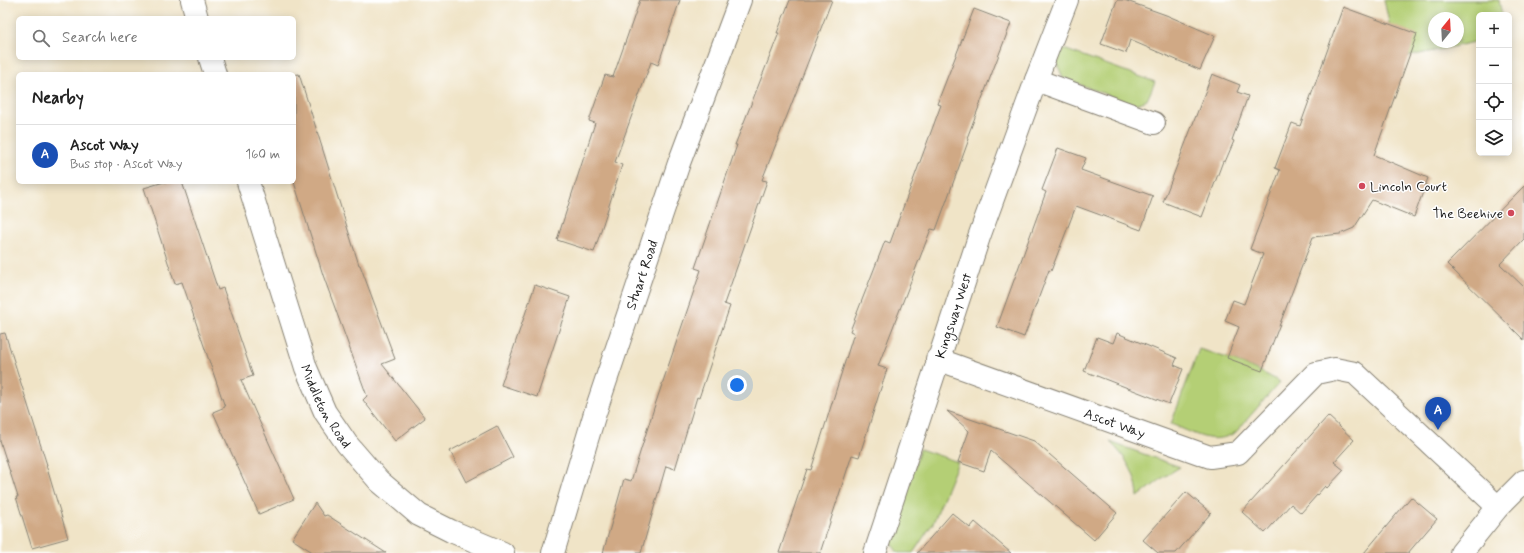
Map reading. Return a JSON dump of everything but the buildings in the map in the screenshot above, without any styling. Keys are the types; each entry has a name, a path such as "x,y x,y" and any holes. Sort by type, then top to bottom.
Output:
{"street":[{"path":"192,0 196,16"},
{"name":"Stuart Road","path":"553,553 595,413 674,178 740,0"},
{"name":"Kingsway West","path":"875,553 937,359 979,237 1036,80 1067,0"},
{"path":"211,60 214,72"},
{"path":"1036,80 1154,123"},
{"name":"Middleton Road","path":"249,184 306,368 325,412 347,444 378,481 419,515 451,531 503,553"},
{"name":"Ascot Way","path":"937,359 1210,457 1238,453 1316,373 1335,369 1354,373 1498,507"},
{"path":"1461,553 1498,507 1524,481"}],"green space":[{"path":"1384,0 1499,0 1501,12 1476,12 1476,42 1464,44 1464,12 1428,12 1428,48 1447,48 1397,59"},
{"path":"1061,48 1155,82 1147,100 1134,105 1063,78 1057,63"},
{"path":"1199,349 1241,363 1280,382 1236,432 1228,436 1219,438 1204,437 1171,424"},
{"path":"1110,442 1180,467 1138,497 1135,481 1130,467 1126,460"},
{"path":"920,449 958,462 933,523 913,553 898,553 891,543"}],"place":[{"name":"Lincoln Court","path":"1362,186"},
{"name":"The Beehive","path":"1511,213"},
{"name":"Ascot Way","path":"1438,430"}]}
